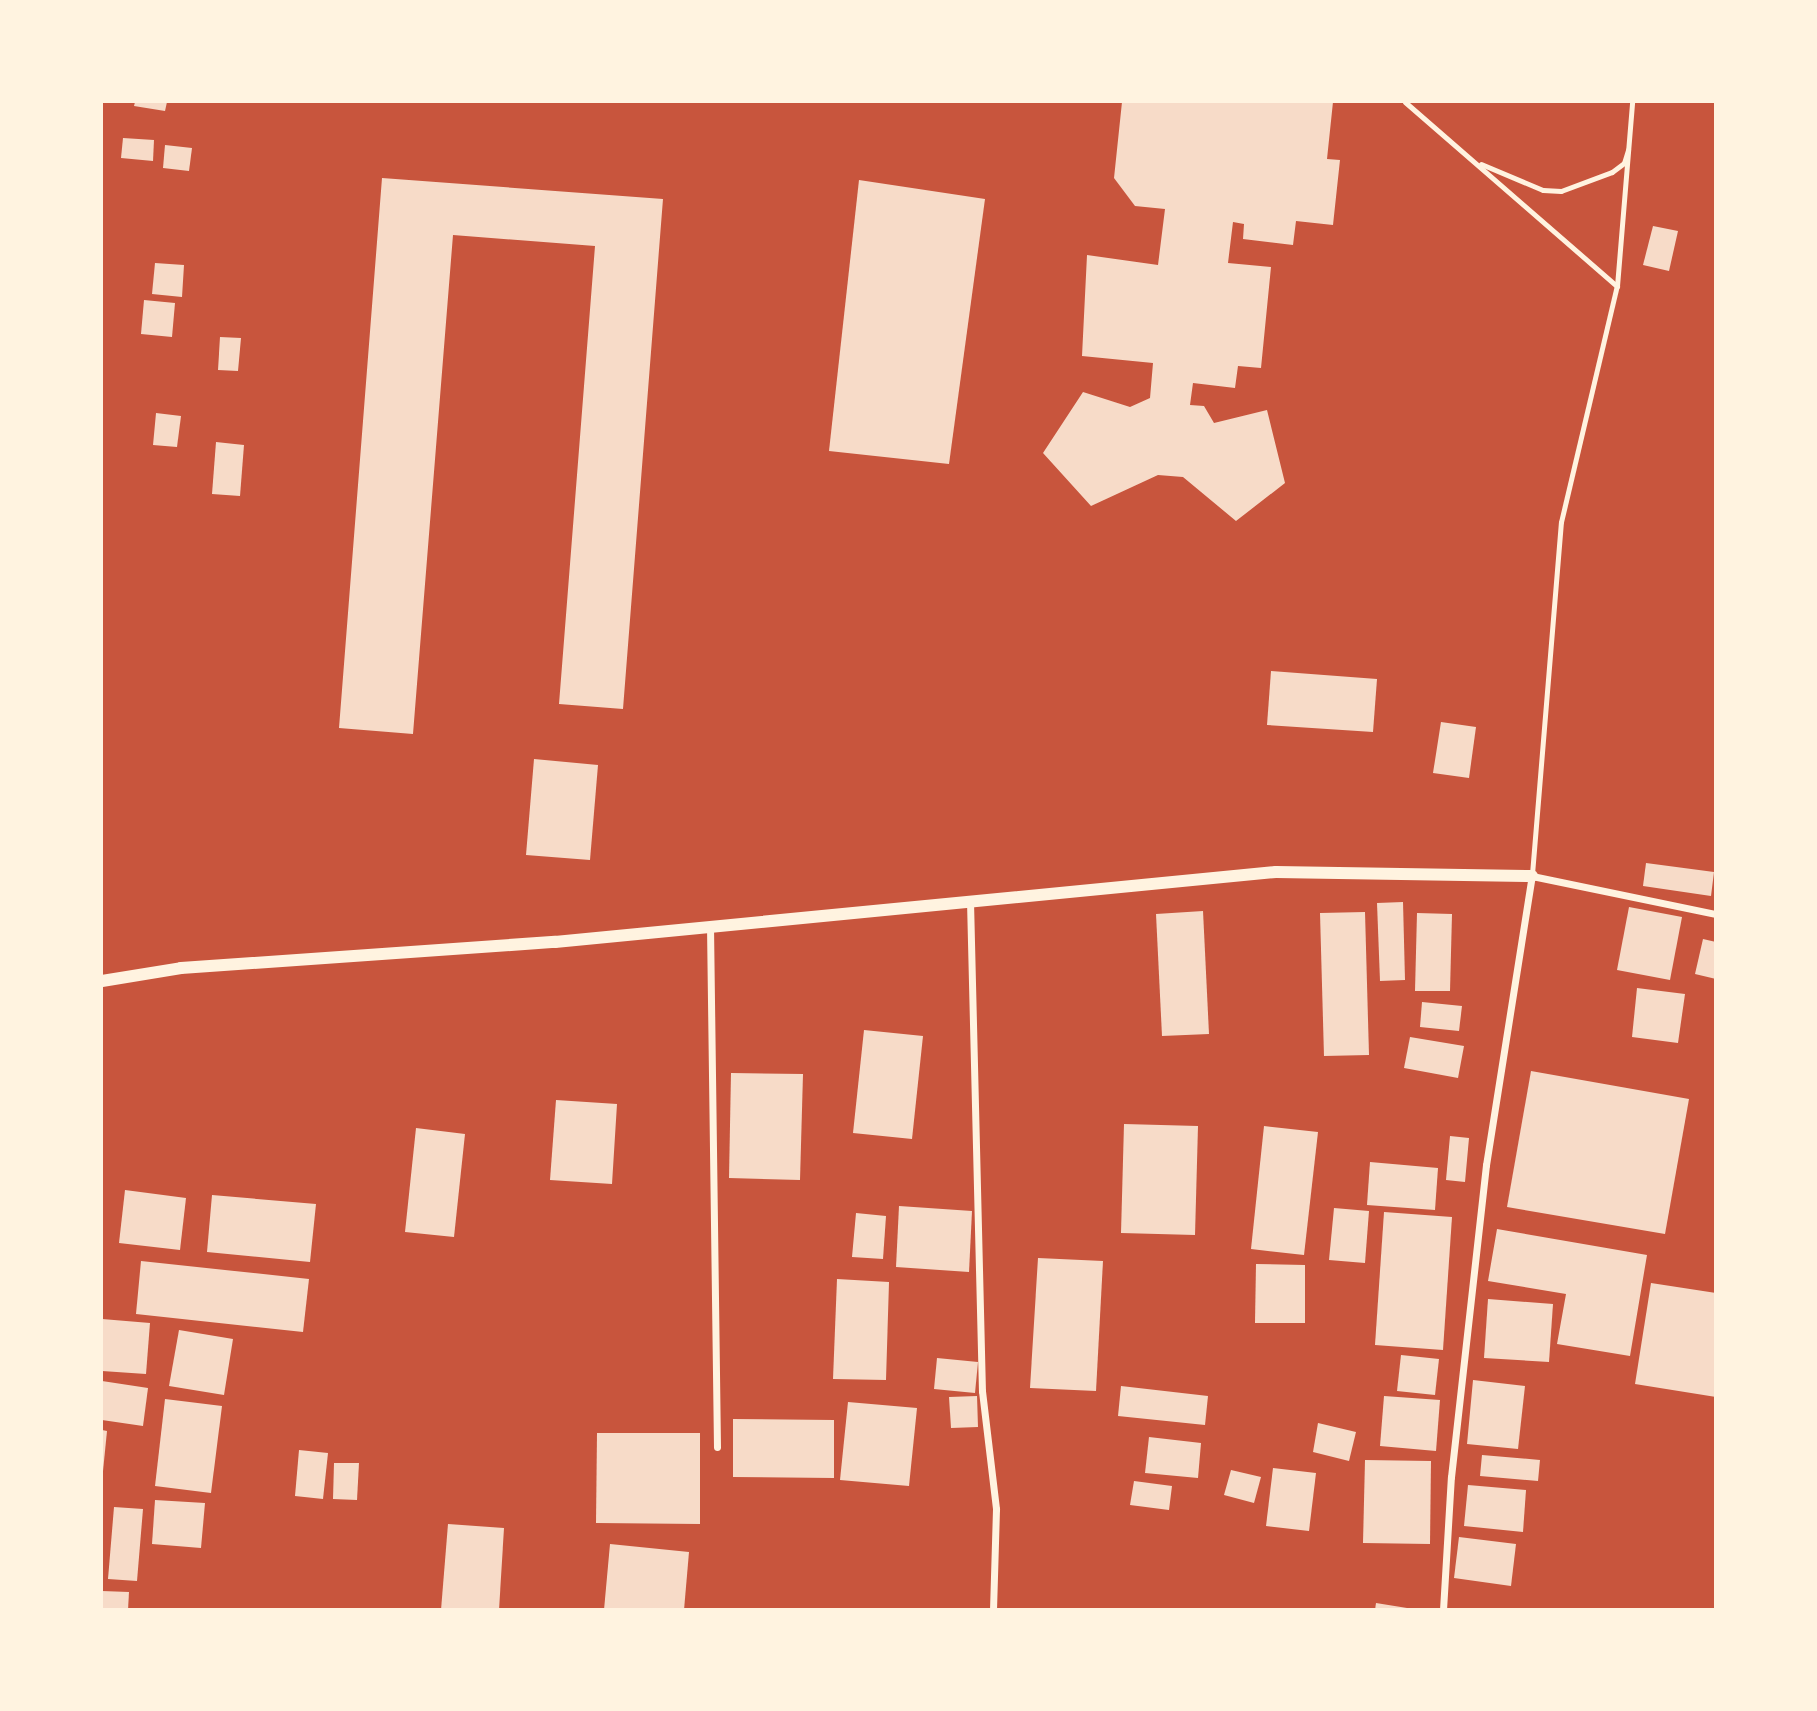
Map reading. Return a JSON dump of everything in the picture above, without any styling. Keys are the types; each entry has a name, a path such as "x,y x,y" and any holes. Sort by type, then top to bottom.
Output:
{"street":[{"path":"102,981 181,968 710,926 1276,872 1532,876 1716,914"},
{"path":"1443,1609 1451,1477 1486,1165 1532,876"},
{"path":"970,900 982,1391 996,1509 993,1609"},
{"path":"710,926 717,1447"}],"lane":[{"path":"1405,102 1617,286"},
{"path":"1532,876 1561,522 1617,286 1632,102"},
{"path":"1472,159 1543,190 1561,191 1581,187 1624,163 1631,137"}],"building":[{"path":"135,102 167,102 165,111 134,106"},
{"path":"1122,102 1333,102 1327,159 1340,160 1333,225 1296,221 1293,245 1243,239 1244,224 1233,222 1228,263 1271,267 1261,368 1238,366 1235,388 1193,383 1190,405 1204,406 1214,423 1267,410 1285,483 1236,521 1183,477 1158,475 1091,506 1043,453 1083,392 1130,407 1150,398 1153,363 1082,356 1087,255 1158,265 1165,209 1135,206 1114,178"},
{"path":"123,138 154,140 153,161 121,158"},
{"path":"165,145 192,148 189,171 163,168"},
{"path":"382,178 663,199 623,709 559,704 595,246 453,235 413,734 339,728"},
{"path":"859,180 985,199 949,464 829,451"},
{"path":"1653,226 1678,231 1669,271 1643,265"},
{"path":"155,263 184,265 182,297 152,294"},
{"path":"144,300 175,303 172,337 141,334"},
{"path":"220,337 241,338 238,371 218,370"},
{"path":"156,413 181,416 177,447 153,445"},
{"path":"216,442 244,445 240,496 212,494"},
{"path":"1271,671 1377,679 1373,732 1267,725"},
{"path":"1441,722 1476,727 1469,778 1433,773"},
{"path":"534,759 598,765 590,860 526,855"},
{"path":"1646,863 1714,872 1711,896 1643,886"},
{"path":"1403,902 1405,980 1380,981 1377,903"},
{"path":"1629,907 1682,917 1670,980 1617,970"},
{"path":"1203,911 1209,1034 1162,1036 1156,914"},
{"path":"1365,912 1369,1055 1324,1056 1320,913"},
{"path":"1417,913 1452,914 1450,991 1415,991"},
{"path":"1703,939 1716,942 1716,979 1695,974"},
{"path":"1637,988 1685,994 1678,1043 1632,1037"},
{"path":"1422,1002 1462,1006 1459,1031 1420,1027"},
{"path":"864,1030 923,1036 912,1139 853,1133"},
{"path":"1410,1037 1464,1046 1458,1078 1404,1068"},
{"path":"1531,1071 1689,1099 1665,1234 1507,1207"},
{"path":"731,1073 803,1074 800,1180 729,1178"},
{"path":"556,1100 617,1104 612,1184 550,1180"},
{"path":"1124,1124 1198,1126 1195,1235 1121,1233"},
{"path":"1264,1126 1318,1132 1304,1255 1251,1249"},
{"path":"416,1128 465,1134 454,1237 405,1232"},
{"path":"1450,1136 1469,1138 1465,1182 1446,1180"},
{"path":"1370,1162 1438,1168 1435,1210 1367,1205"},
{"path":"125,1190 186,1198 180,1250 119,1243"},
{"path":"212,1195 316,1204 310,1262 207,1252"},
{"path":"899,1206 972,1211 969,1272 896,1267"},
{"path":"1334,1208 1369,1211 1365,1263 1329,1260"},
{"path":"1384,1212 1452,1217 1443,1350 1375,1345"},
{"path":"856,1213 886,1216 883,1259 852,1257"},
{"path":"1497,1229 1647,1255 1630,1356 1557,1344 1566,1294 1488,1281"},
{"path":"1038,1258 1103,1261 1096,1391 1030,1388"},
{"path":"141,1261 309,1279 303,1332 136,1314"},
{"path":"1256,1264 1305,1265 1305,1323 1255,1323"},
{"path":"837,1279 889,1282 886,1380 833,1379"},
{"path":"1651,1283 1716,1293 1716,1397 1635,1384"},
{"path":"1488,1299 1553,1304 1549,1362 1484,1358"},
{"path":"102,1319 150,1323 146,1374 102,1371"},
{"path":"179,1330 233,1339 224,1395 169,1386"},
{"path":"1401,1355 1439,1359 1435,1395 1397,1391"},
{"path":"937,1358 978,1362 975,1393 934,1389"},
{"path":"1473,1380 1525,1386 1518,1449 1467,1444"},
{"path":"102,1381 148,1388 143,1426 102,1420"},
{"path":"1121,1386 1208,1396 1205,1425 1118,1416"},
{"path":"977,1396 978,1427 951,1428 949,1397"},
{"path":"1384,1396 1440,1400 1436,1451 1380,1446"},
{"path":"165,1399 222,1406 211,1493 155,1486"},
{"path":"848,1402 917,1408 909,1486 840,1480"},
{"path":"733,1419 834,1420 834,1478 733,1477"},
{"path":"1318,1423 1356,1432 1349,1461 1313,1452"},
{"path":"102,1430 107,1431 103,1471 102,1471"},
{"path":"597,1433 700,1433 700,1524 596,1523"},
{"path":"1149,1437 1201,1443 1198,1478 1145,1473"},
{"path":"299,1450 328,1453 323,1499 295,1496"},
{"path":"1482,1455 1540,1460 1538,1481 1480,1476"},
{"path":"1365,1460 1431,1461 1430,1544 1363,1543"},
{"path":"334,1463 359,1463 357,1500 333,1499"},
{"path":"1273,1468 1316,1473 1309,1531 1266,1526"},
{"path":"1231,1470 1261,1477 1254,1503 1224,1495"},
{"path":"1134,1481 1172,1486 1169,1510 1130,1505"},
{"path":"1468,1485 1526,1490 1523,1532 1464,1526"},
{"path":"155,1500 205,1503 201,1548 152,1544"},
{"path":"114,1507 143,1509 137,1581 108,1579"},
{"path":"448,1524 504,1528 499,1610 441,1610"},
{"path":"1459,1537 1516,1544 1511,1586 1454,1578"},
{"path":"610,1544 689,1552 684,1610 604,1610"},
{"path":"102,1591 129,1592 128,1610 102,1610"},
{"path":"1376,1603 1407,1608 1407,1610 1375,1610"}]}
